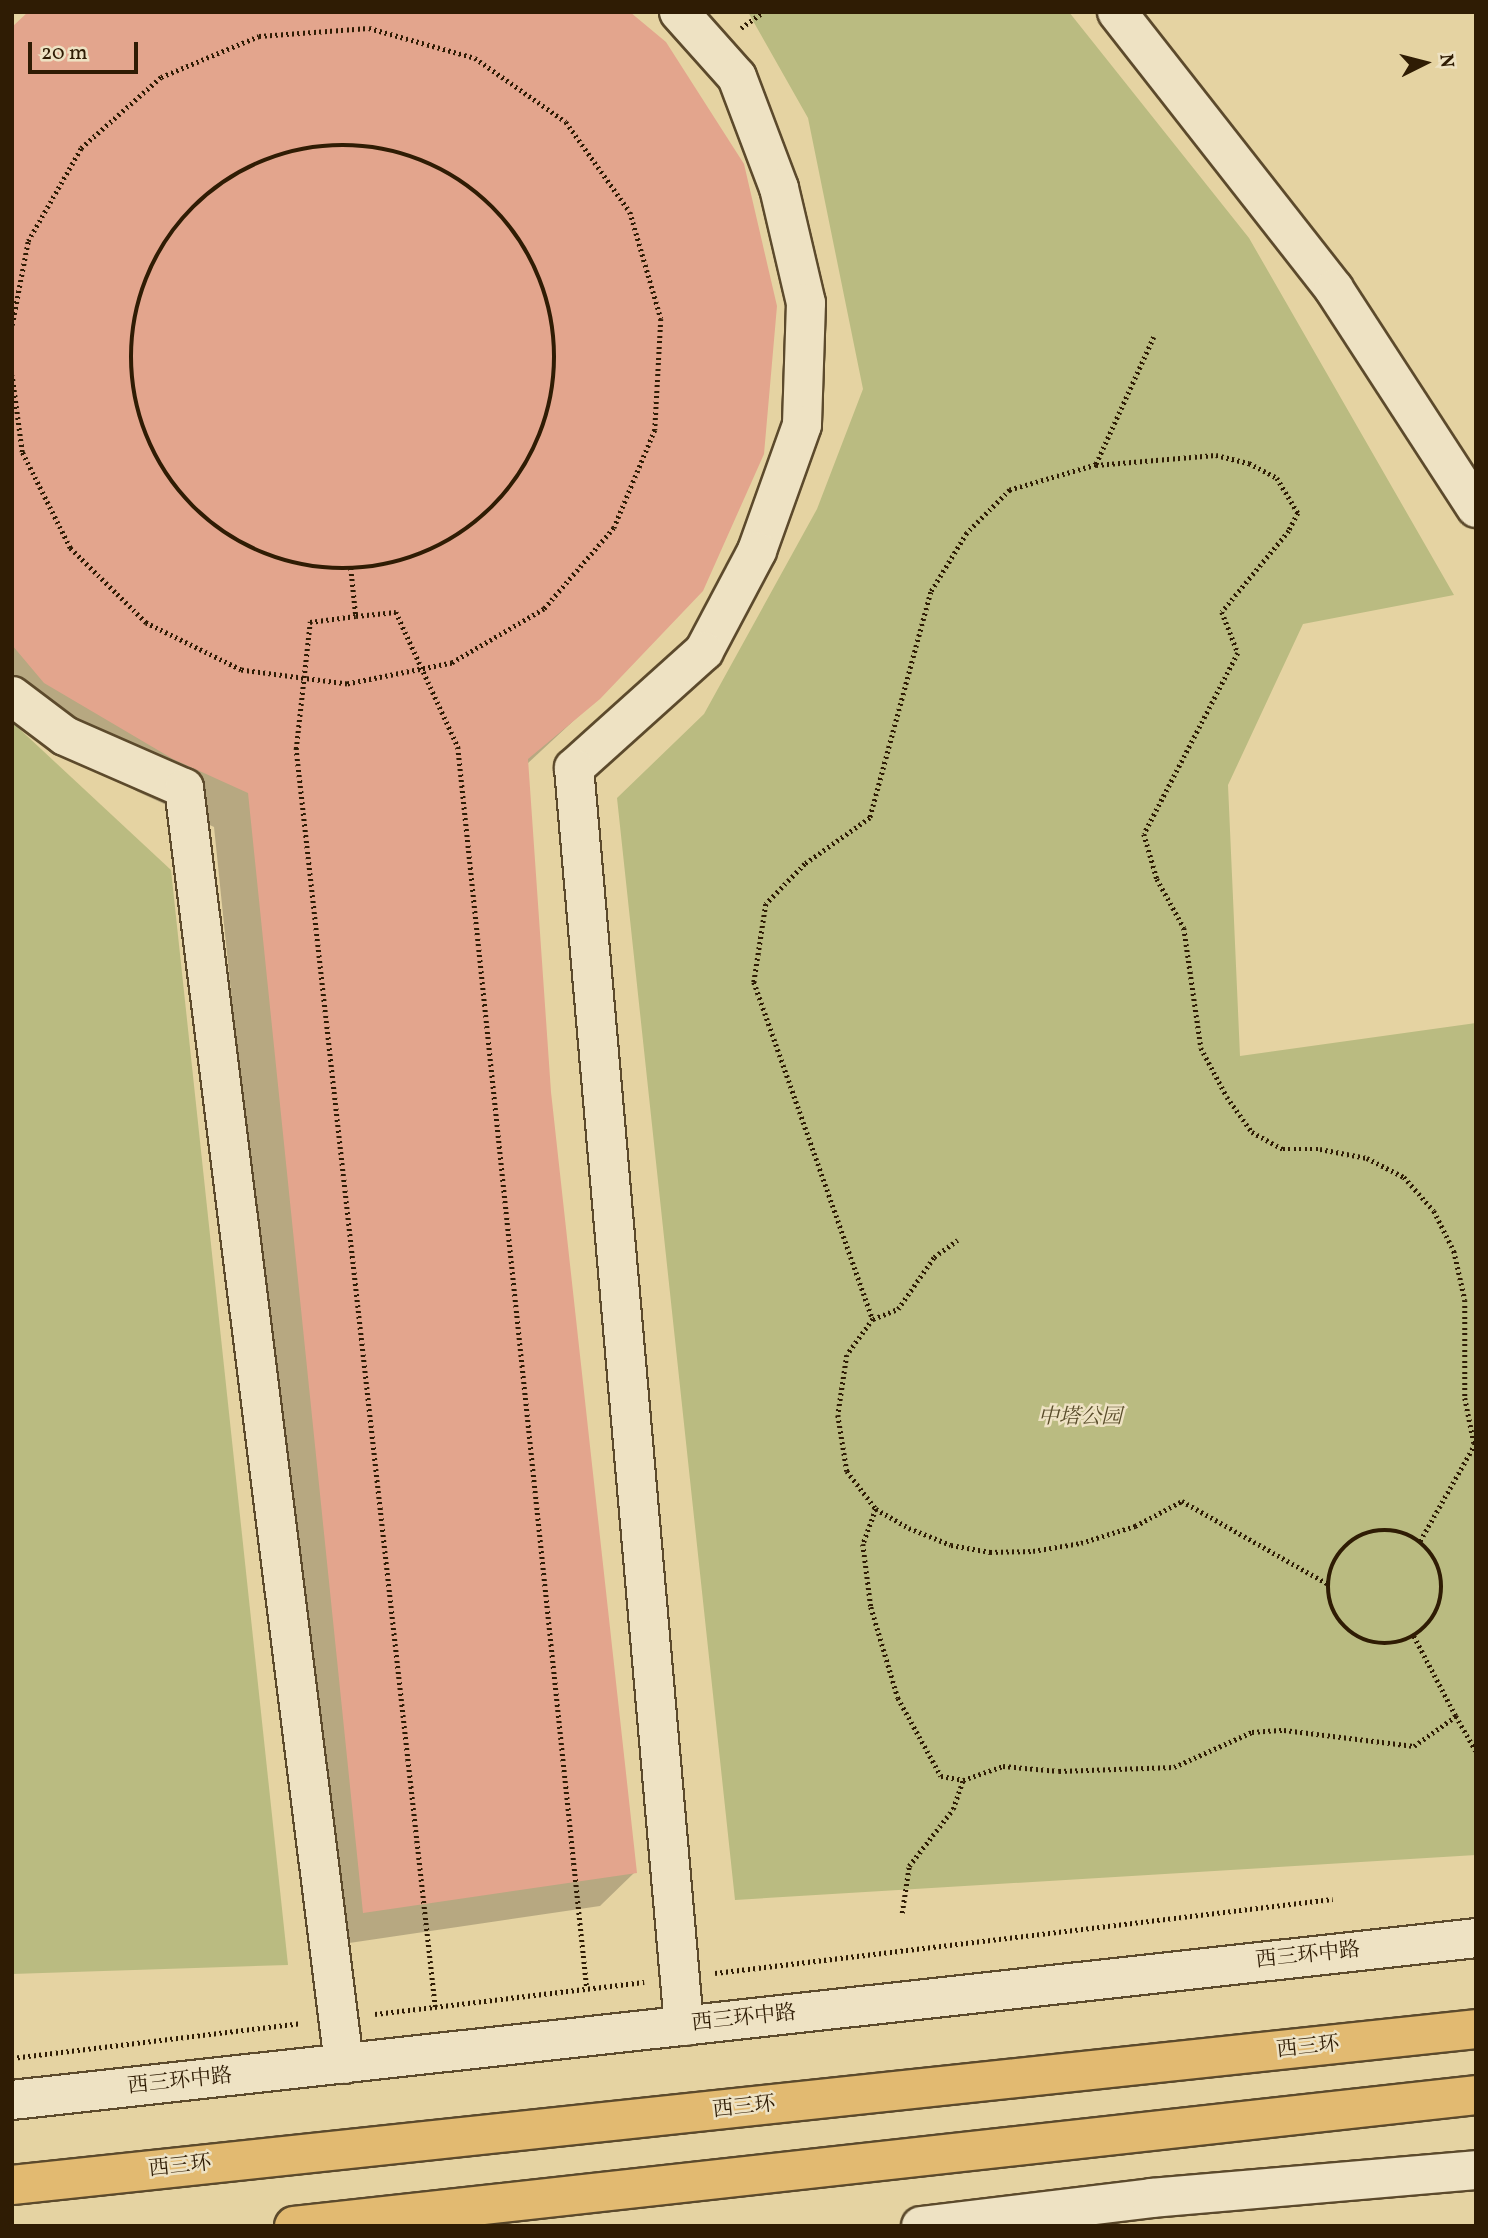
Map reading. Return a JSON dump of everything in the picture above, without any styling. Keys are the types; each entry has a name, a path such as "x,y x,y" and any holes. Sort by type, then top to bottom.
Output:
{"highway":[{"name":"西三环","path":"12,2185 1476,2029"},
{"path":"294,2226 1476,2095"}],"street":[{"path":"680,12 737,77 779,188 806,303 802,425 757,551 704,651 574,768 684,2025"},
{"path":"1118,12 1334,289 1476,508"},
{"path":"12,696 65,736 184,788 344,2064"},
{"name":"西三环中路","path":"12,2101 1476,1938"},
{"path":"921,2226 1151,2199 1476,2170"}],"path":[{"path":"12,325 29,241 81,148 161,77 258,36 369,28 475,58 566,122 630,212 661,319 654,430 614,528 544,609 452,663 348,684 241,670 146,623 70,548 22,452 12,376"},
{"path":"354,143 421,158 481,193 504,220 526,247 551,312 555,382 536,449 496,506 440,547 374,569 351,568 303,567 237,542 182,497 145,437 131,367 138,296 170,233 219,182 283,151 354,143"},
{"path":"1096,465 1154,337"},
{"path":"873,1319 754,982 766,904 805,864 870,818 931,592 967,533 1010,489 1096,465 1216,455 1249,463 1277,478 1298,513 1289,531 1222,612 1238,653 1144,834 1157,879 1184,928 1191,962 1201,1048 1227,1097 1252,1132 1283,1149 1320,1149 1367,1158 1404,1177 1434,1211 1454,1251 1465,1300 1465,1398 1475,1443 1420,1541"},
{"path":"351,568 356,616"},
{"path":"435,2007 296,749 310,622 396,611 458,747 587,1989"},
{"path":"957,1240 934,1256 898,1309 873,1319 847,1355 838,1415 847,1471 876,1509 909,1528 951,1545 990,1552 1033,1551 1081,1543 1135,1526 1182,1501 1328,1584"},
{"path":"876,1509 863,1544 871,1606 898,1698 940,1776 963,1780 1003,1766 1059,1771 1174,1766 1252,1732 1284,1730 1414,1746 1456,1716"},
{"path":"1387,1529 1404,1532 1420,1541 1433,1555 1441,1572 1443,1590 1438,1609 1429,1624 1414,1636 1397,1643 1380,1643 1356,1635 1337,1617 1330,1601 1328,1584 1332,1567 1341,1551 1353,1539 1369,1531 1387,1529"},
{"path":"1414,1636 1476,1751"},
{"path":"902,1913 909,1866 953,1809 963,1780"}],"green space":[{"name":"中塔公园","path":"748,12 1069,12 1249,238 1454,595 1303,624 1228,785 1240,1056 1476,1023 1476,1855 735,1900 617,798 704,714 817,509 863,389 808,118"},
{"path":"12,722 171,870 288,1965 12,1974"}],"building":[{"path":"28,12 630,12 666,42 744,164 777,306 764,454 703,591 600,699 528,759 551,1092 637,1873 363,1913 248,793 173,759 44,683 12,645 12,27"}]}
